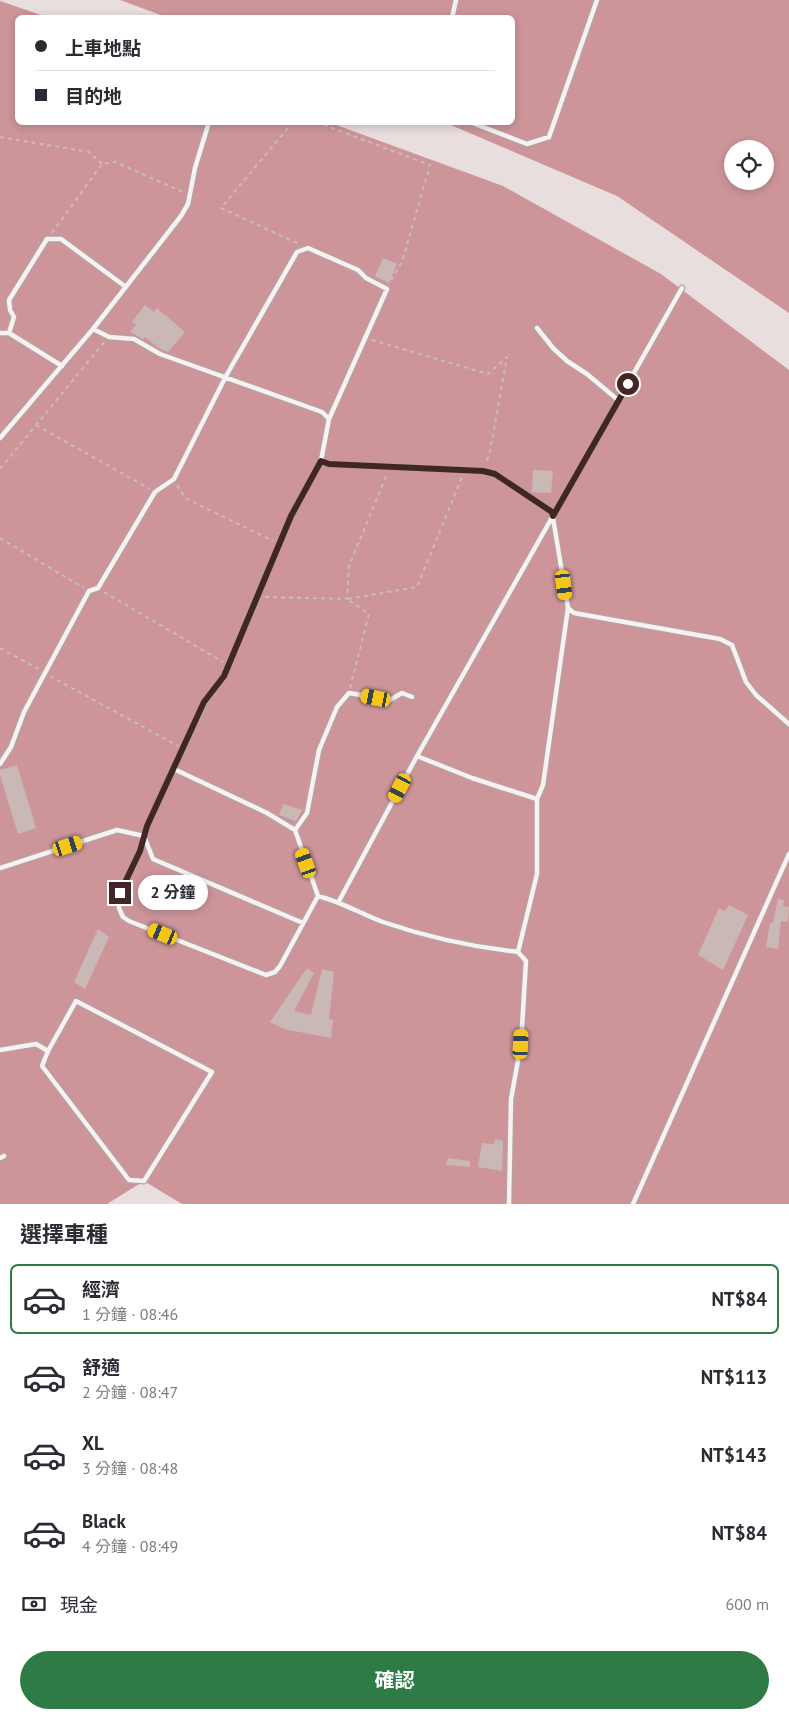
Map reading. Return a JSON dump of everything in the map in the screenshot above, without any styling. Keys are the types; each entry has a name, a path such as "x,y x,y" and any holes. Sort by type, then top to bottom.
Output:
{"lane":[{"path":"453,15 456,0"},
{"path":"478,125 527,144 549,137 597,0"},
{"path":"0,438 93,329 181,216 188,204 195,168 209,125"},
{"path":"9,333 14,318 10,310 9,300 47,239 61,239 126,287"},
{"path":"0,764 11,747 24,712 89,591 98,588 155,492 174,479 226,376 297,252 308,248 358,270 366,278 387,289 329,419 321,461 291,516 228,665 218,685 204,702 147,826 140,851 120,893 120,908 123,917 129,921 266,975 275,972 318,896 295,830 267,813 174,769"},
{"path":"339,901 417,756 682,288"},
{"path":"537,328 552,348 618,400"},
{"path":"93,329 109,337 134,339 160,354 226,376 322,412 329,419"},
{"path":"0,333 9,333 62,366"},
{"path":"321,461 329,464 483,471 495,474 552,512 568,608 543,785 537,799 537,874 518,952"},
{"path":"568,608 574,612 720,639 732,645 746,682 756,695 789,724"},
{"path":"295,830 307,814 319,750 336,707 349,693 390,700 402,693 412,697"},
{"path":"417,756 472,778 537,799"},
{"path":"0,868 117,830 144,836"},
{"path":"144,836 153,859 304,923"},
{"path":"633,1204 789,854"},
{"path":"318,896 339,901 380,921 419,934 518,952 526,961 521,1044 511,1099 509,1204"},
{"path":"76,1002 212,1072 144,1181 129,1180 42,1066 48,1051 76,1002"},
{"path":"0,1050 36,1044 48,1051"}],"path":[{"path":"290,125 221,208 308,248"},
{"path":"324,125 430,165 402,262 387,289"},
{"path":"0,137 89,152 102,164"},
{"path":"47,239 102,164 115,162 190,195"},
{"path":"0,469 109,337"},
{"path":"365,338 488,374 507,357 490,451 483,471"},
{"path":"36,425 155,492"},
{"path":"347,599 349,566 390,467"},
{"path":"257,596 347,599 417,586 465,470"},
{"path":"174,479 185,498 279,544"},
{"path":"0,538 89,591"},
{"path":"98,588 228,665"},
{"path":"347,599 370,614 349,693"},
{"path":"0,648 183,749"}],"shaded area":[{"path":"120,0 789,0 789,313 617,196 451,125 515,125 515,15 161,15"},
{"path":"0,1 41,15 15,15 15,125 336,125 503,186 661,274 789,370 789,1204 182,1204 144,1181 107,1204 0,1204"}],"building":[{"path":"383,258 397,264 389,283 375,276"},
{"path":"145,305 154,312 157,308 185,332 168,352 159,348 145,337 143,339 130,332 136,325 132,322"},
{"path":"533,470 553,471 551,493 532,492"},
{"path":"17,765 36,828 18,834 0,775 0,770"},
{"path":"283,804 302,810 296,821 279,815"},
{"path":"778,899 784,900 783,906 789,907 788,922 781,921 778,949 766,947 770,923 773,923"},
{"path":"729,905 748,915 723,970 698,955 719,908 725,911"},
{"path":"98,929 109,937 85,989 74,982"},
{"path":"307,968 314,973 294,1011 311,1015 322,969 334,972 329,1019 333,1020 331,1038 284,1029 270,1022"},
{"path":"495,1139 503,1141 502,1171 478,1167 482,1143 494,1144"},
{"path":"448,1158 470,1161 470,1167 446,1165"}],"route":[{"path":"120,893 140,851 147,826 204,702 224,676 291,516 321,461 329,464 483,471 495,474 552,512 553,516 628,384"}]}
